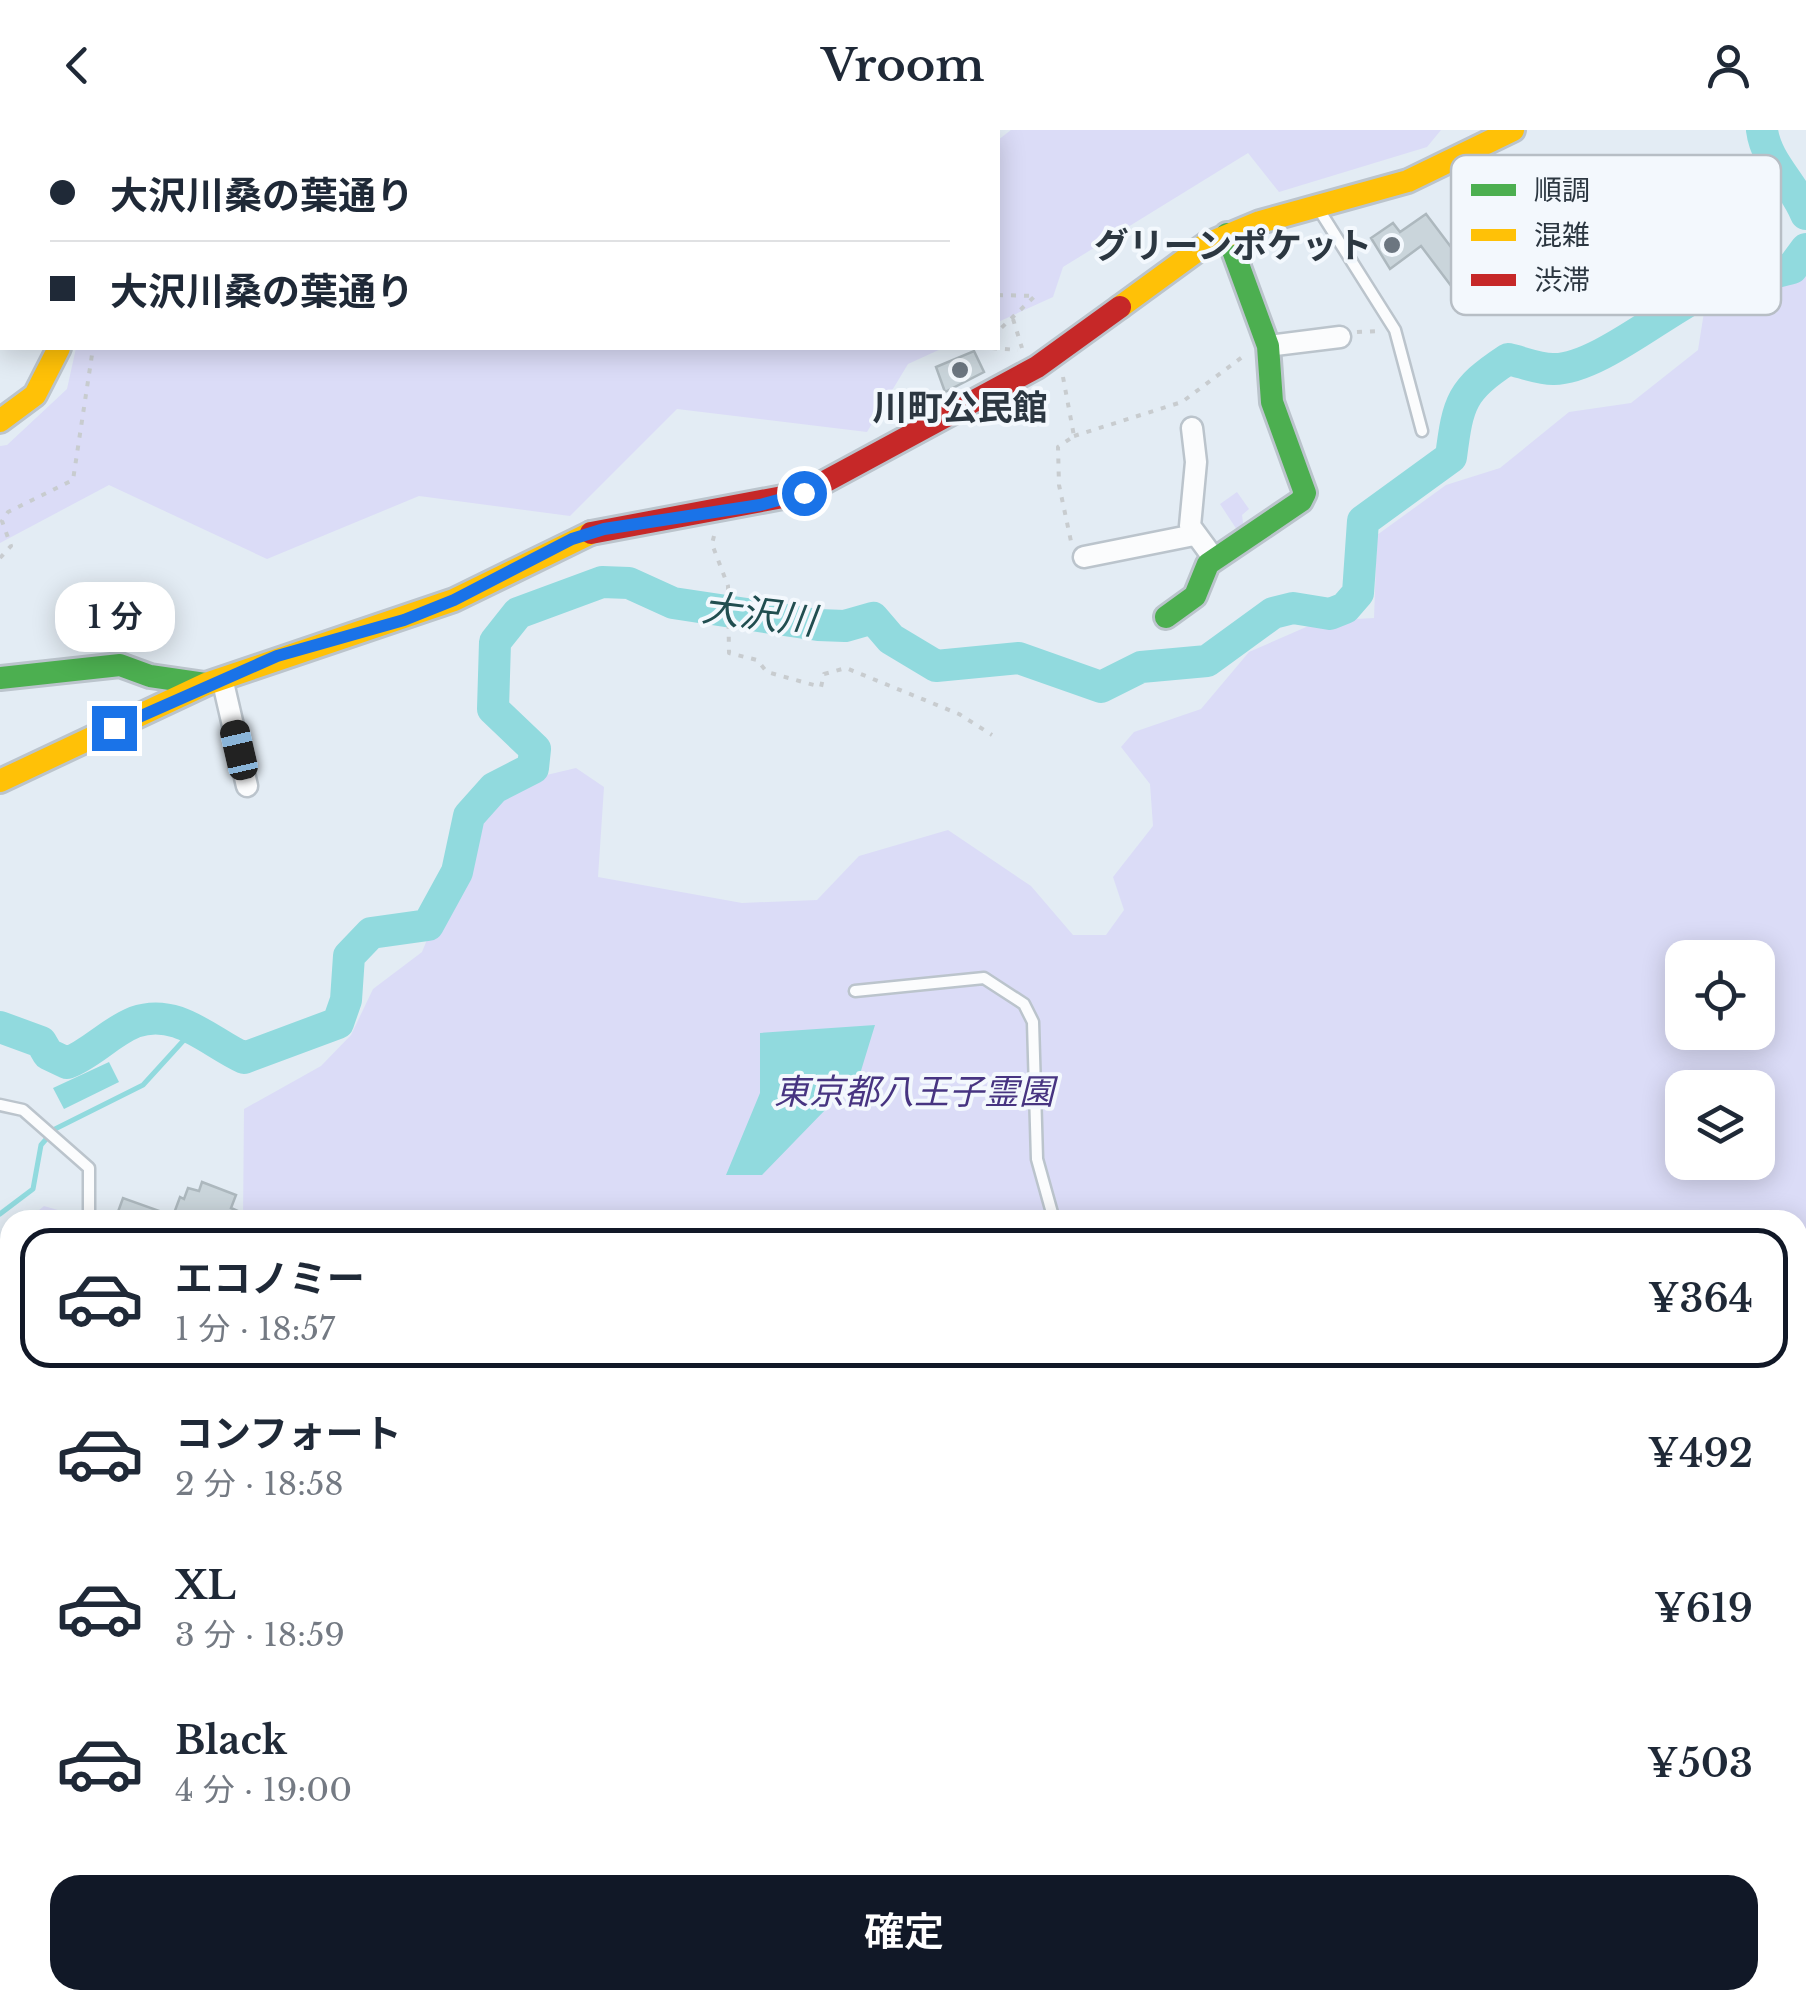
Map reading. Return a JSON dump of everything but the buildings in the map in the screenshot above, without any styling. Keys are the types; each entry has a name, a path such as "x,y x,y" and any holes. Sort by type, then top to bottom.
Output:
{"street":[{"path":"1462,155 1513,130"},
{"path":"0,781 214,681 277,656 404,620 454,600 525,560 604,529 760,505 804,493 1002,388 1059,352 1205,245 1227,234 1408,181 1451,160"},
{"path":"1166,617 1195,596 1208,564 1256,520 1302,501 1305,493 1272,402 1267,344 1227,234"},
{"path":"1267,344 1340,336"},
{"path":"0,421 35,395 58,350"},
{"path":"1192,428 1196,462 1190,526 1215,560"},
{"path":"1079,556 1194,535"},
{"path":"0,678 106,665 214,681"},
{"path":"214,681 247,786"}],"lane":[{"path":"1317,207 1395,330 1422,431"},
{"path":"854,991 984,978 1024,1004 1032,1022 1038,1160 1051,1210"},
{"path":"0,1106 23,1110 90,1168 89,1210"}],"path":[{"path":"1000,294 1034,296 1000,329"},
{"path":"1012,317 1027,362"},
{"path":"1340,336 1343,332 1395,330"},
{"path":"1079,556 1059,485 1058,447 1074,436 1182,402 1224,367 1267,344"},
{"path":"1000,349 1023,350"},
{"path":"0,558 11,546 2,521 8,512 72,480 93,350"},
{"path":"1059,352 1074,436"},
{"path":"720,531 712,544 728,586 729,653 756,660 767,672 821,687 824,674 846,668 959,714 992,735"}],"green space":[{"path":"1011,130 1441,130 1427,147 1279,192 1248,153 1063,267 1053,297 1000,321 1000,138"},
{"name":"東京都八王子霊園","path":"1806,275 1806,1210 243,1210 244,1109 321,1066 351,1035 373,989 422,952 481,807 534,778 576,768 604,787 598,877 742,903 817,900 859,856 948,830 1031,886 1073,935 1106,935 1124,910 1113,877 1153,826 1150,784 1121,747 1134,732 1201,709 1249,652 1320,621 1374,618 1377,535 1446,485 1500,468 1569,412 1631,403 1698,350 1704,315 1781,315 1781,283"},
{"path":"76,350 939,350 908,364 867,432 677,409 570,516 419,496 267,559 109,485 0,543 0,446 7,445 67,389"},
{"path":"1237,492 1249,509 1242,515 1244,530 1239,533 1220,504"}],"water":[{"path":"875,1025 860,1074 762,1175 726,1175 760,1093 760,1033"},
{"path":"109,1062 119,1082 64,1109 53,1088"}],"waterway":[{"name":"大沢川","path":"1762,130 1771,155"},
{"name":"大沢川","path":"1781,172 1806,214"},
{"name":"大沢川","path":"1781,271 1792,268 1806,249"},
{"name":"大沢川","path":"0,1027 41,1042 48,1054 67,1063 126,1026 150,1019 165,1019 192,1028 244,1058 338,1023 346,1000 349,956 371,933 428,925 457,872 469,816 494,788 533,768 535,749 493,709 495,642 518,613 602,582 629,583 673,603 818,625 845,626 873,618 891,639 936,666 1019,658 1101,687 1141,667 1207,661 1273,613 1293,608 1330,614 1345,608 1358,593 1363,521 1451,457 1464,399 1480,380 1508,359 1536,367 1570,367 1608,350 1666,315"},
{"path":"5,1210 33,1189 41,1145 55,1129 143,1085 194,1029"}],"traffic: fast":[{"path":"1166,617 1195,596 1208,564 1301,501 1305,493 1272,402 1268,346 1227,234"},
{"path":"0,678 120,665 150,676 205,684"}],"traffic: slow":[{"path":"1462,155 1513,130"},
{"path":"1120,307 1205,245 1260,222 1408,181 1451,160"},
{"path":"0,421 35,395 58,350"},
{"path":"0,781 206,684 454,600 591,533"}],"traffic: jam":[{"path":"591,533 804,493 1037,367 1120,307"}],"place":[{"name":"グリーンポケット","path":"1392,245"},
{"name":"川町公民館","path":"960,370"}],"route":[{"path":"114,728 206,684 277,656 404,620 454,600 572,539 604,529 760,505 804,493"}]}
